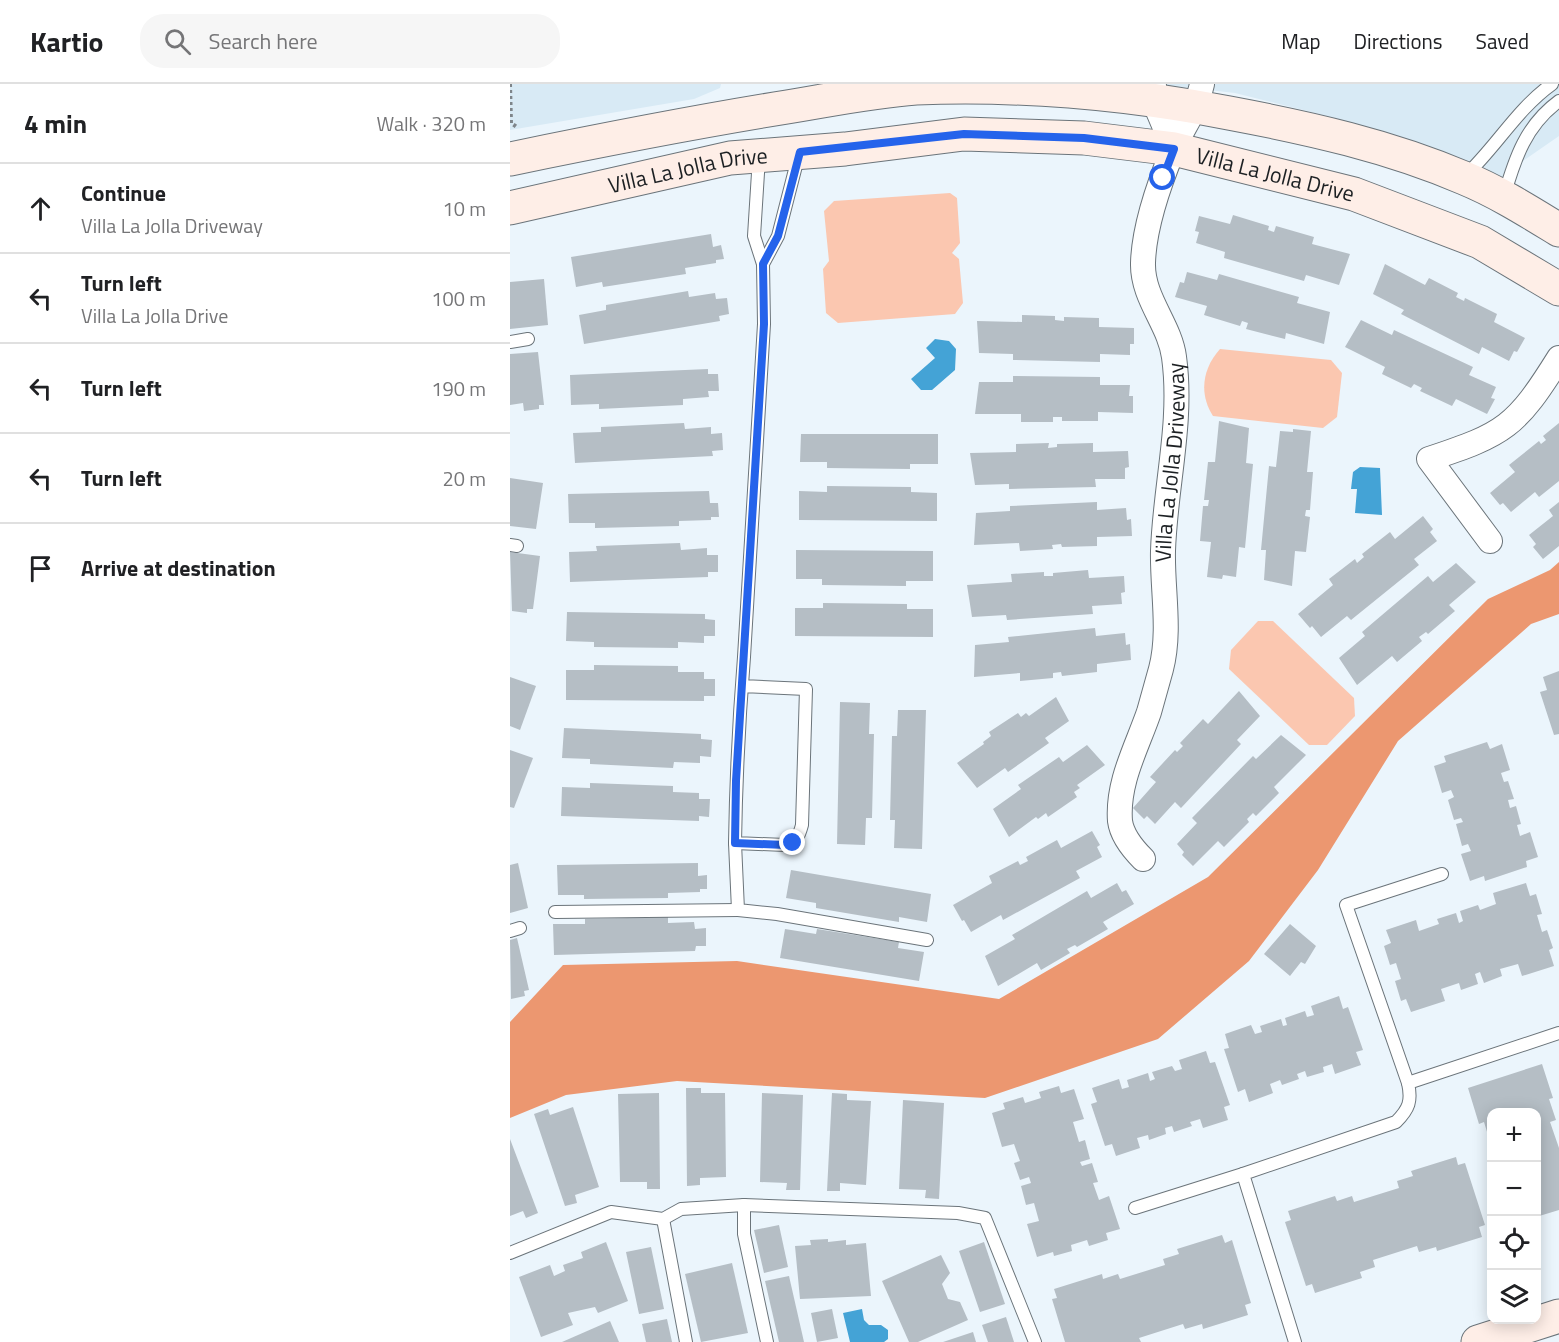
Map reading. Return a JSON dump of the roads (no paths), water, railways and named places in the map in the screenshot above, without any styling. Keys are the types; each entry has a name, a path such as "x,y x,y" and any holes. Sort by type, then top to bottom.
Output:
{"main road":[{"name":"Villa La Jolla Drive","path":"510,159 656,128 761,97 978,85 1153,91 1199,95 1294,125 1367,144 1463,177 1504,197 1559,230"},
{"path":"800,152 810,93"},
{"path":"759,155 761,97"},
{"name":"Villa La Jolla Drive","path":"510,208 730,158 964,134 1084,138 1174,149 1354,194 1480,242 1559,289"},
{"path":"1479,1342 1559,1316"}],"street":[{"path":"1153,91 1174,149"},
{"name":"Villa La Jolla Driveway","path":"1143,860 1129,844 1120,822 1126,769 1149,712 1162,663 1165,615 1163,550 1178,406 1173,349 1146,284 1143,265 1146,238 1174,149 1199,95"},
{"path":"1490,541 1429,459 1479,443 1509,425 1530,404 1559,358"}],"lane":[{"path":"1463,177 1483,160 1503,132 1534,97 1552,84"},
{"path":"1504,197 1512,169 1533,124 1559,101"},
{"path":"763,264 778,236 800,152"},
{"path":"738,910 735,843 736,743 742,686 764,324 763,264 754,236 759,155"},
{"path":"510,342 528,339"},
{"path":"735,843 785,845 793,843 799,837 802,825 806,689 742,686"},
{"path":"1135,1208 1396,1122 1407,1110 1412,1098 1346,905 1442,874"},
{"path":"555,912 738,910 777,914 927,939"},
{"path":"1408,1083 1559,1033"},
{"path":"1243,1174 1295,1342"},
{"path":"744,1205 744,1234 767,1342"},
{"path":"510,1253 611,1212 663,1219 681,1209 744,1205 958,1213 985,1218 1035,1342"},
{"path":"663,1219 686,1342"}],"water":[{"path":"935,339 949,341 956,349 955,370 932,390 921,390 911,379 935,358 926,348"},
{"path":"1360,467 1380,468 1382,515 1355,513 1357,489 1351,489 1353,472"},
{"path":"862,1309 864,1320 869,1325 881,1325 888,1330 888,1339 884,1342 850,1342 843,1313"}]}
